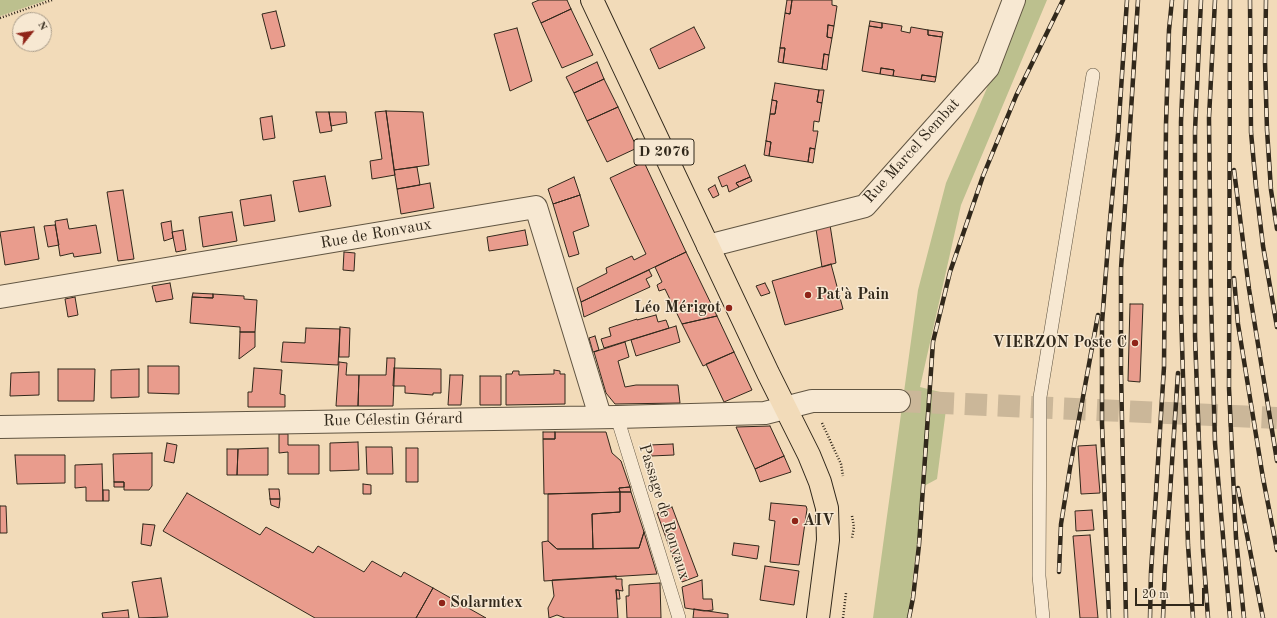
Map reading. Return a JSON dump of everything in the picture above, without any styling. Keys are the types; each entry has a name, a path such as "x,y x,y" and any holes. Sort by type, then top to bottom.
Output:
{"main road":[{"name":"D 2076","path":"592,0 814,467 825,495 828,540 818,618"}],"street":[{"name":"Rue Marcel Sembat","path":"708,246 865,206 988,68 1014,0"},
{"name":"Rue de Ronvaux","path":"0,297 536,207 608,417"},
{"name":"Rue Célestin Gérard","path":"0,427 765,413 812,400 899,401"}],"lane":[{"path":"1043,618 1039,576 1040,397 1093,75"},
{"name":"Passage de Ronvaux","path":"608,417 679,618"}],"path":[{"path":"0,18 52,0"}],"green space":[{"path":"0,0 47,0 0,16"},
{"path":"1018,0 1047,0 961,205 920,387 948,394 937,479 924,486 908,618 873,618 918,290 946,183 987,88"}],"building":[{"path":"539,0 567,0 571,9 541,23 532,3"},
{"path":"787,0 792,0 790,14 785,13"},
{"path":"792,0 832,0 832,5 837,6 834,26 828,25 827,37 832,38 829,55 824,54 822,69 783,63 785,48 780,48 785,13 790,14"},
{"path":"571,9 593,55 562,68 541,23"},
{"path":"276,11 285,46 271,49 262,14"},
{"path":"870,21 882,23 882,28 869,26"},
{"path":"882,23 902,26 901,31 910,33 911,27 928,30 928,35 942,37 936,77 922,75 921,80 893,76 894,70 881,68 880,74 862,71 869,26 882,28"},
{"path":"828,25 834,26 832,38 827,37"},
{"path":"694,27 705,48 659,69 650,49"},
{"path":"517,28 532,81 510,91 494,34"},
{"path":"928,30 943,32 942,37 928,35"},
{"path":"780,48 785,48 783,63 778,62"},
{"path":"824,54 829,55 827,70 822,69"},
{"path":"597,62 604,79 574,93 566,77"},
{"path":"881,68 894,70 893,76 880,74"},
{"path":"922,75 936,77 935,82 921,80"},
{"path":"604,79 618,107 587,121 574,93"},
{"path":"775,83 819,90 817,102 822,103 819,122 814,121 813,131 818,131 815,149 810,148 808,162 769,156 771,142 766,141 770,114 775,114 777,101 772,100"},
{"path":"819,90 824,90 822,103 817,102"},
{"path":"772,100 777,101 775,114 770,114"},
{"path":"618,107 637,148 607,162 587,121"},
{"path":"386,111 395,175 372,179 370,161 382,159 375,112"},
{"path":"386,111 423,112 429,165 394,170"},
{"path":"316,112 329,112 332,131 320,133"},
{"path":"329,112 346,112 347,123 331,126"},
{"path":"272,116 275,138 263,140 260,118"},
{"path":"766,141 771,142 769,156 764,155"},
{"path":"810,148 815,149 813,163 808,162"},
{"path":"644,162 686,252 581,302 577,288 607,273 606,268 632,256 634,260 646,254 610,178"},
{"path":"745,165 750,177 736,183 739,187 729,192 727,185 722,187 718,177"},
{"path":"417,167 420,185 397,189 394,170"},
{"path":"325,176 331,206 299,212 293,181"},
{"path":"574,177 580,195 553,204 548,189"},
{"path":"750,177 752,181 739,187 736,183"},
{"path":"430,183 434,208 401,214 397,189"},
{"path":"715,185 719,195 713,198 708,189"},
{"path":"123,190 134,259 118,261 107,192"},
{"path":"271,195 275,221 244,226 240,200"},
{"path":"580,195 589,226 573,232 579,254 569,257 553,204"},
{"path":"232,212 237,241 203,247 199,217"},
{"path":"67,219 69,229 96,225 101,253 74,257 73,253 60,256 55,221"},
{"path":"171,221 173,238 164,241 161,223"},
{"path":"55,225 59,245 48,247 44,226"},
{"path":"830,225 836,263 822,267 816,229"},
{"path":"34,227 39,259 5,265 0,232"},
{"path":"183,230 186,250 176,252 172,232"},
{"path":"525,230 528,245 489,251 487,237"},
{"path":"344,252 355,253 354,271 343,270"},
{"path":"686,252 717,316 682,324 665,289 659,291 657,285 662,282 655,267"},
{"name":"Pat'à Pain","path":"831,264 843,309 785,325 772,281"},
{"path":"649,270 652,276 646,279 650,287 584,317 581,302"},
{"path":"170,283 173,299 156,302 152,286"},
{"path":"765,283 770,293 761,296 756,286"},
{"path":"193,293 213,294 213,298 192,297"},
{"path":"213,294 244,296 244,299 257,300 255,332 240,332 240,327 190,323 192,297 213,298"},
{"path":"75,297 78,315 68,317 65,299"},
{"name":"VIERZON Poste C","path":"1130,304 1143,304 1140,382 1128,381"},
{"path":"656,315 658,322 666,320 669,328 604,348 601,339 611,336 609,328 637,319"},
{"path":"717,316 734,352 703,366 682,324"},
{"path":"676,326 680,342 636,356 631,340"},
{"path":"340,327 350,328 349,357 339,357"},
{"path":"306,328 340,329 338,365 281,362 283,342 305,343"},
{"path":"240,332 255,332 255,347 239,359"},
{"path":"595,336 599,350 593,352 589,338"},
{"path":"625,342 629,357 618,361 625,387 636,385 678,385 680,403 615,404 606,393 594,352"},
{"path":"734,352 752,390 724,402 706,364"},
{"path":"387,358 395,358 393,406 358,406 359,375 386,375"},
{"path":"339,362 347,363 346,375 359,375 358,406 336,406"},
{"path":"148,366 179,366 179,394 148,393"},
{"path":"254,368 282,370 280,394 285,395 285,407 248,407 248,392 252,392"},
{"path":"394,368 441,369 441,393 433,393 433,395 405,393 405,386 393,386"},
{"path":"58,369 95,369 94,401 58,401"},
{"path":"139,369 139,397 111,398 111,370"},
{"path":"554,370 560,371 560,374 565,374 565,404 506,405 506,374 512,374 513,371 519,371 519,375 554,374"},
{"path":"39,372 39,395 10,396 11,373"},
{"path":"450,375 463,375 461,405 448,405"},
{"path":"480,376 501,376 501,405 480,405"},
{"path":"770,426 784,456 755,469 736,427"},
{"path":"543,432 555,432 555,439 543,439"},
{"path":"555,432 606,432 612,453 621,461 630,487 619,488 620,492 544,494 543,439 555,439"},
{"path":"279,434 288,434 288,445 319,445 319,474 288,474 288,452 279,453"},
{"path":"358,442 359,470 330,471 330,443"},
{"path":"167,443 177,445 174,463 164,461"},
{"path":"673,444 674,455 651,456 650,445"},
{"path":"1096,445 1100,493 1081,494 1078,446"},
{"path":"366,447 392,447 393,474 367,474"},
{"path":"268,448 268,475 237,475 238,449"},
{"path":"406,448 418,448 418,482 406,482"},
{"path":"227,449 238,449 237,475 227,475"},
{"path":"152,453 152,486 149,490 124,490 124,482 114,482 113,454"},
{"path":"15,455 65,455 65,483 17,484"},
{"path":"784,456 791,472 760,482 755,469"},
{"path":"102,464 103,501 86,501 86,487 75,488 75,465"},
{"path":"114,482 124,482 124,487 114,487"},
{"path":"363,484 371,485 371,494 363,494"},
{"path":"630,487 631,492 620,492 619,488"},
{"path":"269,489 279,489 280,499 270,499"},
{"path":"103,490 109,490 109,501 103,501"},
{"path":"620,492 631,492 644,532 639,548 593,549 592,514 620,512"},
{"path":"620,492 620,512 592,514 593,549 557,549 548,541 548,494"},
{"path":"187,493 260,535 266,527 313,553 318,546 364,572 372,561 401,577 404,572 433,588 416,618 315,618 163,531"},
{"path":"270,499 280,499 279,508 271,505"},
{"path":"771,503 806,506 807,509 799,565 770,562 775,521 769,520"},
{"path":"0,506 6,506 7,533 0,533"},
{"path":"672,507 698,576 682,582 657,513"},
{"path":"1092,510 1094,530 1076,531 1075,511"},
{"path":"143,524 155,525 151,546 141,544"},
{"path":"644,532 657,574 544,581 542,542 548,541 557,549 639,548"},
{"path":"1090,535 1098,618 1080,618 1073,536"},
{"path":"734,543 759,546 757,559 732,555"},
{"path":"765,566 799,571 794,605 760,600"},
{"path":"616,576 616,579 622,579 623,591 616,590 618,618 565,618 557,615 549,618 548,608 554,596 552,580"},
{"path":"161,578 168,617 139,618 132,582"},
{"path":"702,580 703,599 712,599 713,610 704,611 685,608 682,587"},
{"path":"660,583 661,618 627,618 626,596 629,596 629,585"},
{"name":"Solarmtex","path":"433,588 486,618 416,618"},
{"path":"616,590 619,590 620,599 617,599"},
{"path":"694,609 728,614 728,618 693,618"},
{"path":"128,610 129,618 103,618 102,613"}],"tunnel":[{"path":"899,401 1277,418"}],"railway":[{"path":"909,618 913,598 919,545 933,342 950,272 983,176 1016,96 1063,0"},
{"path":"1109,618 1102,423 1102,323 1118,134 1127,0"},
{"path":"1126,618 1121,371 1121,269 1138,0"},
{"path":"1150,618 1151,572 1164,367 1166,124 1169,30 1172,0"},
{"path":"1186,0 1181,122 1181,309 1188,545 1193,618"},
{"path":"1201,0 1195,131 1195,336 1203,550 1208,618"},
{"path":"1215,0 1209,118 1211,301 1215,443 1230,618"},
{"path":"1230,0 1229,388 1236,538 1244,618"},
{"path":"1250,0 1251,132 1263,246 1277,327"},
{"path":"1266,0 1265,62 1267,130 1271,190 1277,229"},
{"path":"1234,170 1249,289 1277,461"},
{"path":"1234,278 1238,324 1263,478 1277,550"},
{"path":"1059,572 1061,524 1098,315"},
{"path":"1163,618 1178,373"},
{"path":"1238,488 1263,618"}],"place":[{"name":"Pat'à Pain","path":"808,295"},
{"name":"Léo Mérigot","path":"729,308"},
{"name":"VIERZON Poste C","path":"1135,343"},
{"name":"AIV","path":"795,521"},
{"name":"Solarmtex","path":"442,603"}]}
